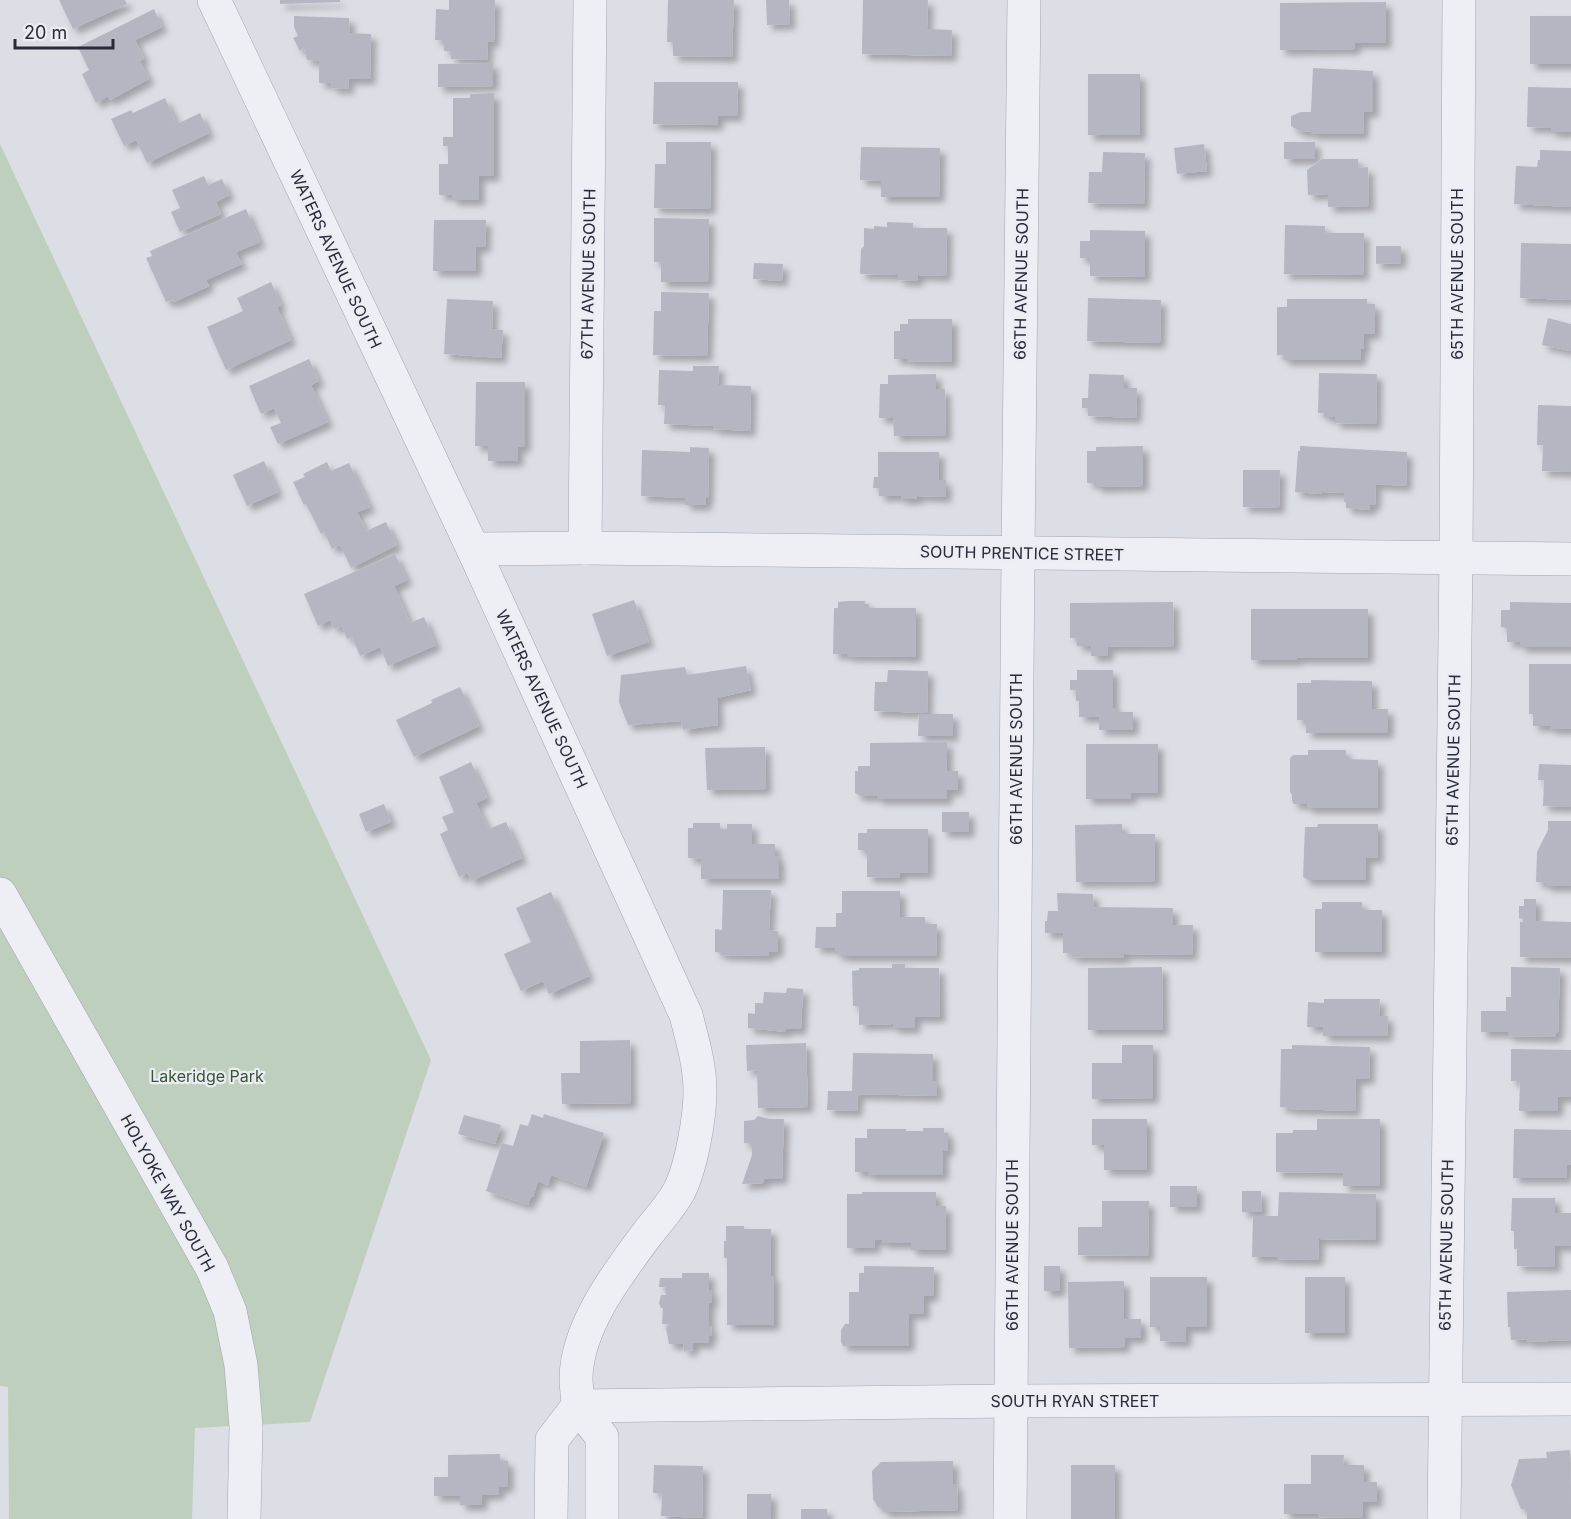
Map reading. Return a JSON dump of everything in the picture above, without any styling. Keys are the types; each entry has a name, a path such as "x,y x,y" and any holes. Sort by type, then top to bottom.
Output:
{"street":[{"name":"WATERS AVENUE SOUTH","path":"214,0 473,549 686,1015 696,1053 700,1090 690,1160 678,1193 618,1273 595,1312 580,1352 576,1377 578,1406"},
{"name":"67TH AVENUE SOUTH","path":"585,548 590,0"},
{"name":"66TH AVENUE SOUTH","path":"1010,1519 1024,0"},
{"name":"65TH AVENUE SOUTH","path":"1444,1519 1456,558 1459,0"},
{"name":"SOUTH PRENTICE STREET","path":"473,549 585,548 1571,559"},
{"name":"HOLYOKE WAY SOUTH","path":"0,894 212,1268 230,1311 241,1365 246,1426 244,1519"},
{"name":"SOUTH RYAN STREET","path":"578,1406 1011,1401 1571,1399"},
{"path":"551,1519 552,1440 578,1406 602,1437 602,1519"}],"green space":[{"name":"Lakeridge Park","path":"0,144 431,1060 310,1422 195,1428 192,1519 9,1519 8,1387 0,1386"}],"building":[{"path":"59,0 125,0 127,4 73,29"},
{"path":"280,0 340,0 340,2 280,4"},
{"path":"449,0 495,0 494,42 488,41 487,60 451,59 451,51 444,51 444,40 435,40 436,9 449,10"},
{"path":"668,0 734,0 732,57 673,56 673,42 667,42"},
{"path":"766,0 789,0 790,24 767,25"},
{"path":"863,0 928,0 927,29 952,30 951,56 862,54"},
{"path":"1386,2 1386,43 1355,43 1355,49 1280,50 1280,3"},
{"path":"154,9 162,27 135,40 144,58 140,61 149,79 110,100 108,96 96,103 82,74 89,70 78,47"},
{"path":"294,16 349,18 350,33 371,34 370,79 348,79 349,89 331,88 332,83 319,83 319,61 307,60 304,48 300,51 293,38 298,36 294,27"},
{"path":"1530,16 1571,16 1571,64 1530,64"},
{"path":"493,63 493,86 438,87 438,64"},
{"path":"1313,68 1373,71 1373,112 1364,112 1363,134 1311,134 1311,131 1301,132 1291,126 1291,116 1301,112 1311,112"},
{"path":"1088,74 1140,74 1140,135 1088,135"},
{"path":"654,82 738,82 737,116 718,116 718,125 653,124"},
{"path":"1528,87 1571,88 1571,132 1551,132 1551,128 1527,127"},
{"path":"494,93 494,176 479,176 479,200 452,200 452,195 439,195 439,164 448,164 448,146 443,146 443,137 453,137 453,98 470,98 470,94"},
{"path":"165,98 177,124 200,113 209,133 147,163 136,140 124,146 111,119 131,110 133,113"},
{"path":"666,142 711,142 710,209 654,208 655,164 666,164"},
{"path":"1284,142 1315,142 1315,159 1284,159"},
{"path":"1204,144 1207,171 1177,174 1174,148"},
{"path":"861,147 940,148 939,197 881,197 881,181 860,180"},
{"path":"1540,150 1571,151 1571,207 1514,204 1516,166 1537,167"},
{"path":"1103,152 1145,153 1144,204 1088,203 1089,172 1102,172"},
{"path":"1322,159 1358,159 1358,168 1368,167 1369,206 1328,207 1328,194 1308,195 1307,170"},
{"path":"204,176 208,185 222,179 229,195 216,202 221,214 180,232 171,212 180,208 172,190"},
{"path":"246,209 260,242 236,252 242,264 206,280 209,286 174,302 173,300 166,302 146,258 152,256 150,251"},
{"path":"654,218 709,219 708,282 661,282 661,262 654,262"},
{"path":"434,220 486,220 485,247 476,247 476,271 433,271"},
{"path":"887,222 913,223 913,228 947,228 946,276 918,275 918,281 898,280 899,275 861,274 864,228 887,227"},
{"path":"1285,225 1325,226 1325,233 1364,233 1363,275 1284,274"},
{"path":"1090,230 1145,231 1145,277 1090,276 1090,258 1080,258 1080,241 1090,241"},
{"path":"1521,243 1571,244 1571,300 1520,298"},
{"path":"1376,246 1401,246 1401,263 1376,264"},
{"path":"754,263 783,264 782,281 753,279"},
{"path":"271,282 281,305 277,307 291,340 226,370 207,327 243,311 237,298"},
{"path":"661,292 709,293 707,356 653,355 654,311 661,311"},
{"path":"1088,298 1161,300 1160,343 1087,341"},
{"path":"447,299 493,301 492,329 503,330 501,358 444,354"},
{"path":"1287,299 1367,299 1367,304 1375,304 1375,334 1364,334 1361,360 1284,360 1284,355 1277,355 1277,307 1287,307"},
{"path":"1548,318 1571,324 1571,351 1542,345"},
{"path":"908,319 952,319 952,362 894,359 894,331 900,331 900,324 908,324"},
{"path":"309,359 319,381 311,385 328,422 278,444 270,427 281,423 274,408 261,414 249,386"},
{"path":"693,366 719,366 718,385 751,386 750,431 713,429 713,426 664,424 665,405 658,405 659,370 693,371"},
{"path":"1319,373 1377,374 1376,424 1335,423 1335,417 1324,417 1324,413 1318,413"},
{"path":"936,374 936,389 945,389 946,435 894,436 893,418 879,418 880,384 888,384 888,375"},
{"path":"1089,374 1124,375 1124,388 1137,388 1136,418 1088,416 1088,408 1082,408 1082,398 1088,398"},
{"path":"476,382 525,382 525,447 518,447 518,461 488,461 488,446 475,446"},
{"path":"1538,405 1571,406 1571,472 1542,471 1543,445 1537,445"},
{"path":"1143,446 1143,486 1096,487 1096,483 1087,483 1087,451 1096,451 1096,447"},
{"path":"1300,446 1407,452 1406,486 1376,484 1375,505 1370,505 1370,510 1346,508 1344,493 1295,492"},
{"path":"690,447 709,448 706,505 685,505 685,498 641,496 642,450 690,452"},
{"path":"878,452 939,452 939,480 946,480 946,497 917,496 917,499 901,499 901,496 879,496 879,488 873,488 874,477 878,477"},
{"path":"264,461 278,492 247,506 233,475"},
{"path":"327,462 331,471 349,463 370,507 357,512 366,531 386,522 397,545 351,568 340,545 332,549 324,532 321,534 293,482 305,477 303,474"},
{"path":"1243,470 1280,470 1279,508 1243,507"},
{"path":"395,554 407,580 394,586 410,623 424,617 436,645 388,666 380,647 360,656 352,637 347,639 342,626 334,629 330,620 318,626 304,594"},
{"path":"634,600 649,642 607,656 592,614"},
{"path":"865,601 865,604 869,604 869,608 916,608 916,657 833,654 834,608 838,608 838,602"},
{"path":"1173,602 1174,646 1108,647 1108,656 1091,656 1091,646 1077,646 1077,638 1070,638 1070,603"},
{"path":"1510,602 1571,603 1571,647 1520,647 1520,642 1507,642 1507,628 1501,627 1501,610 1510,610"},
{"path":"1251,609 1368,609 1368,658 1251,660"},
{"path":"1529,664 1571,664 1571,729 1533,726 1533,714 1529,714"},
{"path":"746,666 751,690 717,698 718,725 683,730 681,721 628,725 619,702 621,675 685,667 687,675"},
{"path":"888,670 928,671 927,713 874,711 875,682 887,682"},
{"path":"1077,670 1113,670 1113,708 1117,708 1117,712 1133,712 1133,730 1099,730 1099,717 1079,717 1076,690 1070,690 1070,680 1077,680"},
{"path":"1311,680 1372,681 1372,709 1388,709 1388,733 1306,733 1306,720 1297,720 1297,683 1311,683"},
{"path":"460,687 479,726 414,757 396,720"},
{"path":"919,714 953,714 953,736 918,736"},
{"path":"947,742 947,771 958,771 958,790 947,790 947,799 877,799 877,796 860,796 855,793 855,771 858,771 858,766 870,766 870,743"},
{"path":"1086,744 1158,744 1158,793 1131,793 1131,799 1086,799"},
{"path":"765,747 766,789 707,790 705,748"},
{"path":"1308,750 1346,750 1346,759 1378,760 1378,808 1307,808 1307,804 1294,804 1290,792 1290,758 1293,755 1308,755"},
{"path":"471,762 487,798 476,803 488,829 506,822 522,858 471,881 468,873 459,877 440,834 448,830 442,817 454,812 439,777"},
{"path":"1539,764 1571,765 1571,807 1543,806 1544,780 1538,780"},
{"path":"384,804 391,822 366,832 359,814"},
{"path":"942,812 969,812 969,832 942,832"},
{"path":"1548,821 1571,821 1571,886 1546,886 1546,883 1536,882 1537,852 1548,830"},
{"path":"693,823 720,823 720,829 727,829 727,824 752,824 752,844 775,844 775,856 779,856 779,879 701,879 701,859 688,858 688,828 693,828"},
{"path":"1122,824 1122,834 1155,834 1155,881 1076,882 1075,825"},
{"path":"1318,824 1378,824 1378,858 1366,858 1366,880 1308,880 1303,877 1305,827 1317,827"},
{"path":"867,829 928,829 928,873 900,873 900,878 867,877 867,850 858,850 858,833 867,833"},
{"path":"723,890 771,890 769,930 778,931 778,952 769,952 769,956 722,955 722,953 715,952 715,929 722,930"},
{"path":"842,891 900,891 900,917 925,917 925,924 937,924 936,956 841,956 841,954 835,954 835,948 815,948 816,927 836,927 836,913 842,913"},
{"path":"551,892 589,976 549,994 543,981 521,991 504,954 531,942 516,908"},
{"path":"1057,893 1093,894 1094,907 1173,908 1173,925 1193,925 1192,955 1124,954 1124,958 1072,957 1071,953 1063,953 1063,933 1045,933 1048,911 1058,911"},
{"path":"1524,899 1536,899 1536,921 1571,922 1571,958 1520,957 1520,922 1523,922 1523,919 1519,918 1519,906 1524,906"},
{"path":"1322,902 1362,902 1362,910 1382,910 1382,952 1315,952 1315,909 1322,909"},
{"path":"892,964 905,964 905,968 939,968 940,1017 915,1017 915,1028 893,1028 893,1024 859,1025 859,1006 853,1006 852,971 859,970 859,968 892,968"},
{"path":"1162,967 1163,1030 1088,1030 1088,968"},
{"path":"1511,967 1560,968 1558,1033 1555,1037 1508,1036 1508,1032 1481,1032 1481,1011 1506,1011 1506,997 1511,997"},
{"path":"787,988 803,989 801,1029 786,1029 786,1032 748,1028 748,1013 755,1014 755,1003 763,1003 764,992 786,993"},
{"path":"1324,999 1380,999 1379,1016 1388,1016 1387,1036 1323,1036 1323,1027 1307,1027 1308,1002 1324,1003"},
{"path":"630,1040 631,1103 562,1104 561,1073 580,1073 580,1041"},
{"path":"806,1043 808,1107 758,1108 757,1070 747,1071 746,1045"},
{"path":"1122,1045 1153,1045 1153,1098 1092,1099 1092,1063 1122,1063"},
{"path":"1292,1045 1370,1047 1369,1079 1356,1079 1355,1111 1280,1107 1281,1049 1292,1049"},
{"path":"1511,1049 1571,1050 1571,1097 1558,1097 1558,1111 1519,1111 1520,1081 1511,1081"},
{"path":"853,1053 933,1054 933,1081 937,1081 937,1096 858,1094 857,1111 827,1110 828,1091 852,1091"},
{"path":"532,1114 543,1118 544,1114 604,1133 586,1187 551,1175 548,1185 538,1181 528,1205 486,1191 502,1143 513,1146 520,1124 528,1126"},
{"path":"464,1115 501,1125 495,1144 458,1134"},
{"path":"758,1116 784,1119 782,1179 764,1179 764,1183 742,1184 752,1155 752,1144 744,1143 744,1121 754,1120"},
{"path":"1092,1119 1147,1119 1147,1170 1104,1170 1104,1145 1092,1145"},
{"path":"1317,1119 1380,1119 1380,1186 1343,1186 1343,1173 1276,1172 1276,1133 1317,1130"},
{"path":"923,1128 944,1128 944,1133 948,1133 948,1151 943,1151 943,1175 868,1175 868,1172 855,1172 855,1138 867,1138 867,1129 923,1131"},
{"path":"1514,1129 1571,1130 1571,1165 1567,1165 1567,1178 1513,1178"},
{"path":"1170,1186 1197,1186 1197,1207 1170,1207"},
{"path":"1242,1191 1261,1191 1262,1212 1242,1212"},
{"path":"862,1192 936,1192 936,1206 946,1206 946,1250 911,1250 911,1243 882,1243 882,1240 875,1240 875,1248 847,1248 847,1194 862,1194"},
{"path":"1279,1192 1376,1194 1376,1240 1319,1239 1318,1260 1252,1257 1253,1216 1278,1216"},
{"path":"1512,1198 1555,1198 1555,1213 1571,1213 1571,1246 1555,1246 1555,1267 1517,1266 1514,1231 1511,1231"},
{"path":"1102,1201 1149,1201 1148,1256 1078,1255 1078,1227 1102,1227"},
{"path":"726,1226 771,1229 774,1325 727,1325 727,1258 724,1258"},
{"path":"864,1266 934,1267 933,1296 924,1296 924,1314 909,1314 909,1346 843,1346 841,1330 845,1324 849,1324 849,1292 859,1292 859,1273 864,1273"},
{"path":"1044,1266 1060,1266 1060,1291 1044,1291"},
{"path":"682,1273 709,1273 709,1290 712,1290 712,1303 709,1303 709,1326 711,1326 712,1336 709,1336 709,1343 693,1343 693,1350 684,1351 683,1344 669,1344 666,1328 669,1324 662,1324 663,1308 659,1303 661,1295 666,1295 665,1287 659,1287 660,1278 682,1278"},
{"path":"1150,1277 1207,1277 1207,1327 1186,1327 1186,1342 1160,1341 1160,1327 1150,1327"},
{"path":"1305,1277 1345,1277 1345,1333 1305,1333"},
{"path":"1124,1281 1124,1319 1141,1319 1141,1338 1124,1338 1125,1347 1069,1348 1068,1282"},
{"path":"1571,1290 1571,1340 1527,1342 1528,1339 1511,1340 1510,1327 1508,1327 1507,1292"},
{"path":"1570,1450 1571,1519 1527,1519 1527,1509 1521,1509 1511,1485 1519,1459 1547,1458 1546,1452"},
{"path":"500,1454 500,1461 508,1461 508,1487 499,1487 499,1494 482,1495 482,1505 460,1505 460,1496 434,1496 434,1477 448,1477 448,1455"},
{"path":"1311,1455 1344,1455 1343,1465 1364,1465 1364,1482 1377,1482 1377,1502 1363,1502 1363,1518 1284,1514 1284,1484 1311,1484"},
{"path":"953,1461 953,1484 957,1484 958,1510 883,1512 883,1507 878,1507 873,1499 872,1471 881,1462"},
{"path":"654,1465 703,1466 702,1518 661,1516 662,1494 653,1493"},
{"path":"1071,1465 1115,1465 1115,1519 1071,1519"},
{"path":"747,1494 771,1494 771,1519 747,1519"},
{"path":"801,1509 827,1509 827,1519 801,1519"}]}
